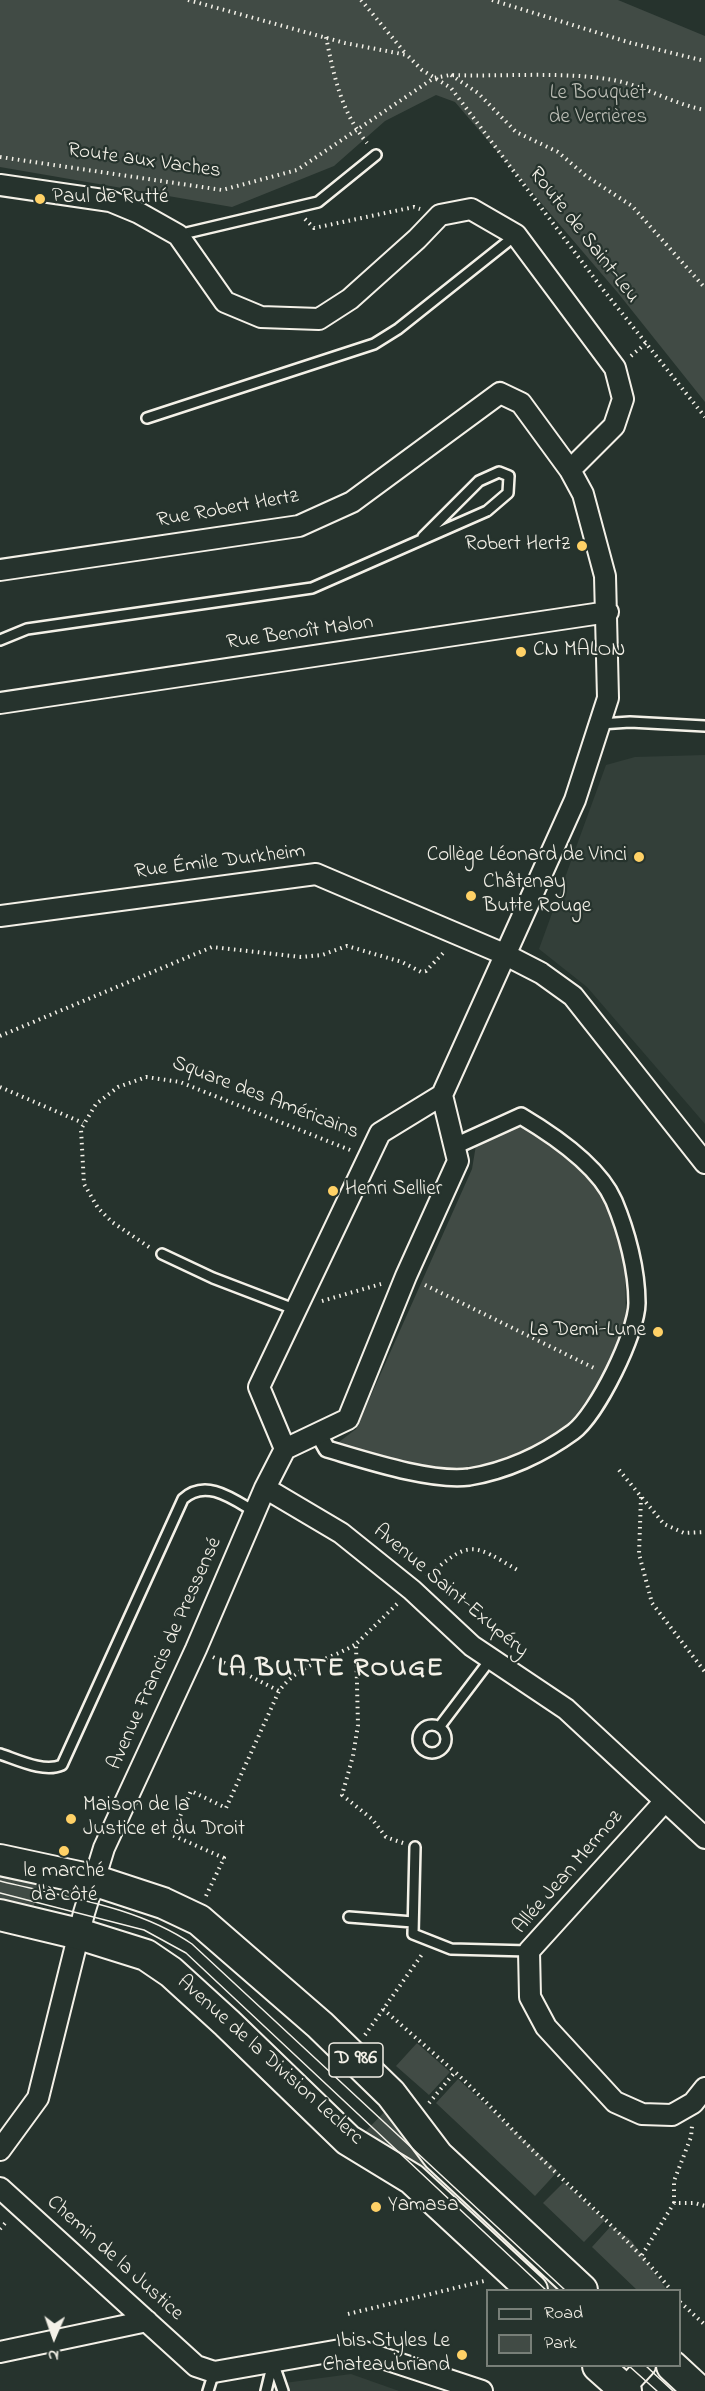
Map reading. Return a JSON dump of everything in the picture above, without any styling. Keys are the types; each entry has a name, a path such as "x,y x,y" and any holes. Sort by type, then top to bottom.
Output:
{"main road":[{"name":"D 986","path":"0,1860 93,1880 180,1910 199,1920 226,1941 320,2025 391,2094 438,2156 581,2289"},
{"name":"Avenue de la Division Leclerc","path":"0,1915 79,1934 146,1954 171,1972 283,2075 348,2139 412,2179 524,2283"},
{"path":"599,2367 624,2390"},
{"path":"673,2367 699,2391"}],"street":[{"path":"0,185 110,201 139,213 178,235 225,302 261,317 319,320 350,299 417,240 440,215 471,209 516,235 615,368 623,399 614,426 570,470 583,494 605,576 608,612 608,698 575,800 442,1095 380,1133 294,1310 259,1388 285,1449 348,1419 406,1276 458,1161 442,1095"},
{"name":"Rue Robert Hertz","path":"0,570 299,526 352,501 500,393 521,403 570,470"},
{"name":"Rue Benoît Malon","path":"0,702 608,612"},
{"name":"Rue Émile Durkheim","path":"0,916 316,874 504,954 541,973 573,996 705,1163"},
{"path":"318,1433 327,1449 337,1452 414,1473 468,1477 516,1465 575,1431 613,1377 625,1350 637,1305 632,1258 613,1200 584,1161 546,1130 521,1116 454,1146"},
{"name":"Avenue Francis de Pressensé","path":"0,2150 38,2098 93,1880 104,1848 285,1449"},
{"name":"Avenue Saint-Exupéry","path":"266,1488 341,1533 412,1590 471,1646 566,1709 705,1838"},
{"name":"Allée Jean Mermoz","path":"665,1801 529,1951 530,1997 546,2027 615,2102 642,2114 672,2115 699,2096"},
{"name":"Chemin de la Justice","path":"0,2188 206,2376"},
{"path":"0,2352 147,2321"},
{"path":"206,2376 340,2350 358,2350 482,2391"},
{"path":"624,2390 644,2367"}],"lane":[{"path":"178,235 318,202 376,155"},
{"path":"147,418 374,344 398,329 516,235"},
{"path":"0,640 27,629 312,588 423,537 487,511 508,493 509,476 499,472 479,481 423,537"},
{"path":"600,724 630,722 705,726"},
{"path":"162,1254 213,1278 294,1310"},
{"path":"0,1754 41,1767 62,1766 183,1499 195,1491 217,1491 255,1512"},
{"path":"440,1726 490,1660"},
{"path":"415,1847 413,1934 451,1949 529,1951"},
{"path":"349,1917 413,1922"},
{"path":"266,2391 273,2362"},
{"path":"273,2362 283,2391"}],"path":[{"path":"188,0 326,37 407,55"},
{"name":"Route de Saint-Leu","path":"361,0 407,55 434,78 451,88 705,417"},
{"path":"492,0 631,43 705,60"},
{"path":"326,37 337,90 356,130"},
{"path":"450,75 478,93 516,132 558,152 586,176 632,206 705,288"},
{"path":"434,78 450,75 582,77 614,80 651,91 682,105 705,110"},
{"name":"Route aux Vaches","path":"0,157 222,190 297,170 434,78"},
{"path":"294,208 314,228 414,207 440,215"},
{"path":"0,1036 212,947 301,957 322,955 347,946 402,962 421,972 426,971 456,935"},
{"name":"Square des Américains","path":"83,1123 96,1104 117,1087 146,1077 161,1078 180,1083 367,1157"},
{"path":"0,1087 83,1123 80,1139 84,1184 98,1208 128,1234 162,1254"},
{"path":"294,1310 406,1276 613,1377"},
{"path":"619,1470 664,1524 684,1533 705,1532"},
{"path":"641,1497 639,1554 652,1603 705,1672"},
{"path":"204,1902 224,1858 172,1835 191,1791 226,1808 279,1691 291,1675 303,1667 336,1656 356,1644 412,1590 448,1559 464,1549 481,1549 519,1571"},
{"path":"356,1644 358,1725 353,1756 342,1795 372,1819 386,1837 415,1847"},
{"path":"196,1649 245,1671 279,1691"},
{"path":"364,2036 431,1941"},
{"path":"382,2009 455,2073 642,2255 670,2289"},
{"path":"425,2108 455,2073"},
{"path":"642,2255 674,2203 674,2181 691,2137 699,2096"},
{"path":"674,2203 695,2203 705,2206"},
{"path":"348,2314 427,2293 524,2283"},
{"path":"681,2303 705,2325"}],"shaded area":[{"name":"Collège Léonard de Vinci","path":"705,755 705,1124 587,987 539,949 606,765 635,757"},
{"path":"351,2374 399,2391 275,2391 277,2384"}],"green space":[{"name":"Le Bouquet de Verrières","path":"0,0 618,0 705,36 705,402 618,293 455,102 436,95 385,121 334,166 232,207 0,167"},
{"path":"527,1124 583,1168 612,1211 625,1268 626,1320 606,1374 570,1423 511,1460 454,1469 411,1465 335,1445 356,1429 472,1169 476,1145"},
{"path":"0,1867 40,1877 32,1915 0,1907"},
{"path":"417,2043 450,2072 429,2095 396,2066"},
{"path":"458,2079 558,2171 535,2196 436,2103"},
{"path":"392,2104 572,2289 540,2289 359,2138"},
{"path":"564,2182 605,2220 584,2242 543,2203"},
{"path":"611,2226 631,2240 666,2289 636,2289 592,2247"}],"tram line":[{"path":"0,1881 124,1912 148,1920 192,1944 564,2289"},
{"path":"0,1893 144,1930 186,1953 545,2289"},
{"path":"630,2367 657,2391"},
{"path":"647,2367 673,2391"}],"place":[{"name":"Paul de Rutté","path":"40,199"},
{"name":"Robert Hertz","path":"582,546"},
{"name":"CN MALON","path":"521,652"},
{"name":"Collège Léonard de Vinci","path":"639,857"},
{"name":"Châtenay Butte Rouge","path":"471,896"},
{"name":"Henri Sellier","path":"333,1191"},
{"name":"La Demi-Lune","path":"658,1332"},
{"name":"Maison de la Justice et du Droit","path":"71,1819"},
{"name":"le marché d'à côté","path":"64,1851"},
{"name":"Yamasa","path":"376,2207"},
{"name":"Ibis Styles Le Chateaubriand","path":"462,2355"}],"district":[{"name":"LA BUTTE ROUGE","path":"331,1671"}]}
